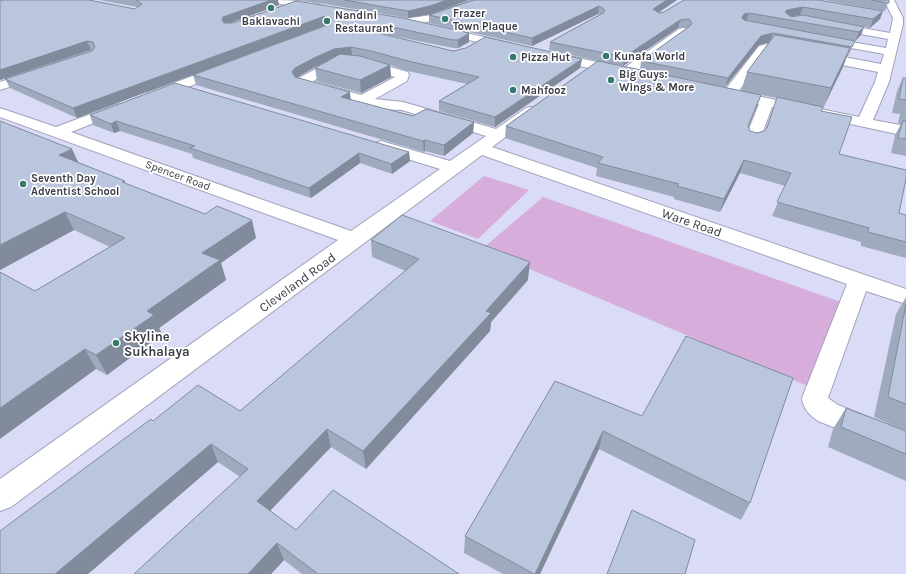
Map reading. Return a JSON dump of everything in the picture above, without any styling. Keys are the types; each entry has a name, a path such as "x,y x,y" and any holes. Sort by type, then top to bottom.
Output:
{"street":[{"path":"275,0 328,9"},
{"path":"273,12 320,0"},
{"path":"401,21 414,14 457,0"},
{"path":"401,21 433,18 483,0"},
{"path":"864,123 888,83 888,61 900,31 889,0"},
{"path":"883,16 900,31"},
{"path":"401,21 477,44 519,48"},
{"path":"824,24 900,31"},
{"path":"626,72 683,31"},
{"path":"815,38 888,61"},
{"path":"730,94 763,49 770,47 888,61"},
{"path":"541,54 641,76"},
{"path":"848,56 888,61"},
{"name":"Ware Road","path":"363,100 402,78 403,75 352,62 342,62 302,82 363,100 382,105 393,112 489,140 906,297"},
{"path":"57,132 237,63"},
{"path":"575,79 594,66"},
{"path":"0,86 49,69"},
{"path":"178,86 201,93"},
{"path":"715,91 906,131"},
{"name":"Cleveland Road","path":"0,497 356,240 452,167 549,98"},
{"path":"753,139 767,102"},
{"name":"Spencer Road","path":"0,112 356,240"},
{"path":"0,124 17,118"},
{"path":"368,142 452,167"},
{"path":"859,280 815,398 815,402 819,407 828,413 906,444"}],"shaded area":[{"path":"484,176 529,190 478,239 430,221"},
{"path":"543,197 858,308 829,395 482,249"}],"building":[{"path":"89,0 135,9 142,4 136,0 271,0 223,17 222,20 224,23 233,23 296,1 403,18 469,33 458,40 453,40 383,25 377,27 375,30 378,33 453,51 466,48 485,37 582,59 495,117 439,101 479,77 371,51 351,47 334,49 295,68 292,72 295,77 350,92 341,97 413,116 426,109 474,122 444,145 425,140 423,141 193,75 330,24 330,18 325,16 73,108 5,79 92,51 95,47 93,42 87,41 0,70 0,1"},
{"path":"344,0 447,0 408,11"},
{"path":"474,0 667,0 653,9 659,13 664,12 684,0 818,0 883,11 873,19 803,7 787,10 785,12 791,17 803,15 864,27 859,32 749,13 744,14 742,18 744,20 855,41 852,47 773,33 761,36 728,78 641,61 690,26 692,23 689,19 680,20 624,57 550,42 603,13 605,10 599,6 532,38 429,15"},
{"path":"871,0 889,0 889,3"},
{"path":"776,35 850,48 831,88 747,72"},
{"path":"340,54 360,56 390,65 360,80 315,68"},
{"path":"598,61 761,95 748,126 750,131 757,133 764,131 767,128 777,97 823,107 821,111 852,117 839,154 906,170 906,179 899,213 906,215 906,242 868,232 869,228 777,202 791,173 744,160 724,199 677,186 679,184 598,163 603,157 506,126"},
{"path":"903,78 906,78 906,100 899,99"},
{"path":"175,83 409,152 391,164 359,153 309,188 190,148 195,146 116,121 111,124 90,115"},
{"path":"0,121 72,149 59,155 125,181 122,182 205,214 217,206 252,220 202,253 220,260 147,311 154,315 96,355 85,349 0,408 0,272 35,291 125,238 65,212 0,245"},
{"path":"903,121 906,121 906,139 898,138"},
{"path":"402,215 530,262 486,311 491,313 363,451 327,429 257,501 296,530 333,490 459,574 318,574 277,543 248,574 134,574 248,469 211,444 55,574 0,574 0,531 151,419 153,421 198,385 240,411 419,259 371,240"},
{"path":"906,304 906,404 888,397"},
{"path":"686,336 793,378 750,503 603,431 535,574 465,536 555,381 642,416"},
{"path":"846,408 906,431 906,454 841,427"},
{"path":"632,510 695,540 685,574 607,574"}],"place":[{"name":"Baklavachi","path":"271,8"},
{"name":"Frazer Town Plaque","path":"445,19"},
{"name":"Nandini Restaurant","path":"327,21"},
{"name":"Kunafa World","path":"606,56"},
{"name":"Pizza Hut","path":"513,57"},
{"name":"Big Guys: Wings & More","path":"611,80"},
{"name":"Mahfooz","path":"513,90"},
{"name":"Seventh Day Adventist School","path":"23,184"},
{"name":"Skyline Sukhalaya","path":"116,343"}]}
